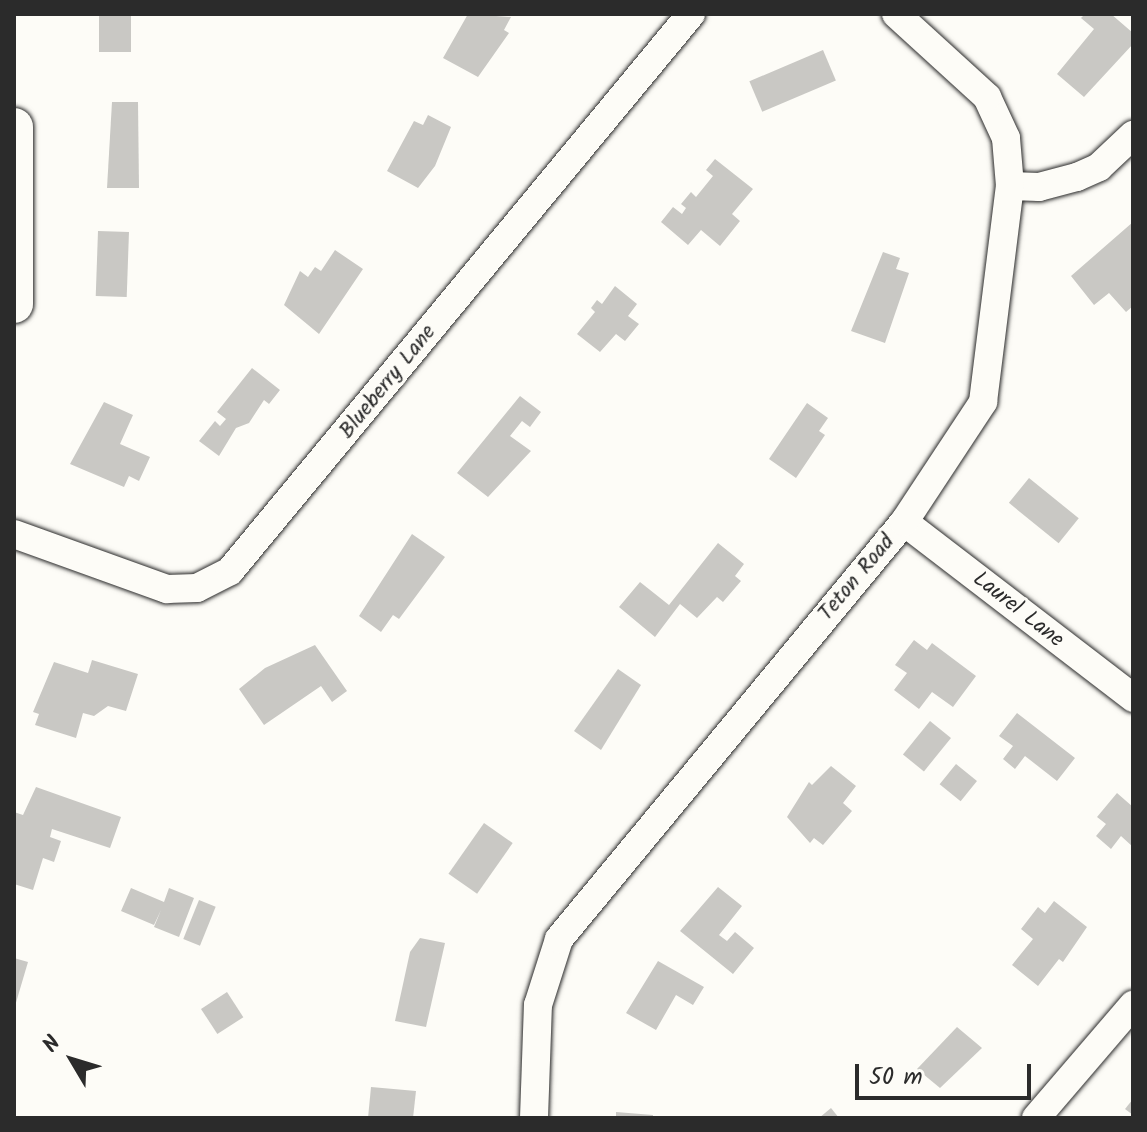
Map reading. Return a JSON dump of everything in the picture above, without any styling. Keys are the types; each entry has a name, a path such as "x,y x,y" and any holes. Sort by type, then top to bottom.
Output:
{"main road":[{"path":"14,127 14,304"}],"street":[{"name":"Blueberry Lane","path":"14,534 167,589 197,588 230,571 691,14"},
{"name":"Teton Road","path":"534,1118 538,1005 559,939 904,522 983,402 1010,186 1006,138 987,97 896,14"},
{"path":"1010,186 1039,187 1077,177 1099,167 1133,135"},
{"name":"Laurel Lane","path":"904,522 1133,698"},
{"path":"1036,1118 1133,1005"}],"building":[{"path":"99,14 131,14 131,52 99,52"},
{"path":"468,14 511,17 504,30 509,33 478,77 443,58"},
{"path":"1085,14 1111,14 1133,33 1133,44 1084,97 1057,74 1094,29 1081,18"},
{"path":"823,50 836,80 762,112 749,81"},
{"path":"112,102 138,102 139,188 107,188"},
{"path":"428,115 451,127 435,166 418,188 387,171 414,121 423,125"},
{"path":"715,159 753,189 732,214 740,221 720,246 701,230 688,245 661,222 673,207 682,214 686,208 681,204 691,192 696,197 713,176 706,170"},
{"path":"1133,222 1133,306 1126,312 1109,293 1094,305 1071,276"},
{"path":"98,231 129,232 127,297 96,296"},
{"path":"335,250 363,269 319,334 284,305 300,271 308,277 315,267 321,271"},
{"path":"883,252 900,258 896,269 909,273 885,343 851,331"},
{"path":"615,286 637,304 628,316 639,324 625,341 616,334 600,352 577,334 595,312 591,308 597,300 602,304"},
{"path":"252,368 280,390 269,404 264,400 249,423 236,428 219,456 199,441 215,421 220,426 226,419 217,412"},
{"path":"520,396 541,412 530,427 522,421 510,436 531,451 488,497 457,473"},
{"path":"104,402 133,415 120,444 150,457 139,481 129,476 124,487 70,464"},
{"path":"807,403 828,418 819,431 825,435 796,478 769,459"},
{"path":"1029,478 1079,518 1059,543 1009,503"},
{"path":"412,534 445,557 399,619 393,615 381,632 359,616"},
{"path":"718,543 744,564 735,576 741,581 723,602 717,597 697,618 680,604 655,637 619,607 640,582 669,605"},
{"path":"914,640 927,650 932,643 976,676 953,707 932,692 919,709 894,690 907,673 895,665"},
{"path":"315,645 347,691 332,702 321,686 264,725 239,689 265,668"},
{"path":"92,660 138,674 126,711 108,706 94,716 83,713 76,738 35,725 39,714 33,712 54,662 88,673"},
{"path":"618,669 641,685 601,750 574,731"},
{"path":"1017,713 1075,758 1057,781 1025,756 1015,769 1003,759 1013,746 999,736"},
{"path":"930,721 951,738 924,771 903,754"},
{"path":"956,764 977,781 961,801 940,784"},
{"path":"831,766 856,786 843,803 852,811 823,845 814,838 810,843 787,817 809,782 812,785"},
{"path":"36,787 121,817 110,848 52,829 50,837 61,841 54,862 43,858 33,890 14,884 14,812 23,815"},
{"path":"1117,793 1133,807 1133,847 1121,836 1111,849 1096,836 1106,824 1097,817"},
{"path":"484,823 513,843 477,894 448,874"},
{"path":"718,887 742,906 719,935 727,941 735,932 754,948 733,974 680,931"},
{"path":"131,888 164,902 169,888 194,898 179,937 154,927 161,910 154,925 121,911"},
{"path":"199,900 216,907 200,946 183,939"},
{"path":"1054,901 1087,927 1063,962 1059,959 1038,986 1012,965 1033,939 1021,929 1038,907 1045,913"},
{"path":"420,938 445,943 426,1027 395,1021 410,952"},
{"path":"14,958 28,962 15,1006 14,1005"},
{"path":"658,961 704,987 693,1005 676,995 656,1030 626,1013"},
{"path":"227,992 243,1017 217,1034 201,1009"},
{"path":"957,1027 982,1048 940,1088 917,1069"},
{"path":"371,1087 416,1091 413,1118 368,1118"},
{"path":"1133,1099 1133,1115 1125,1109"},
{"path":"831,1108 839,1118 819,1118"},
{"path":"616,1112 653,1115 653,1118 616,1118"}]}
